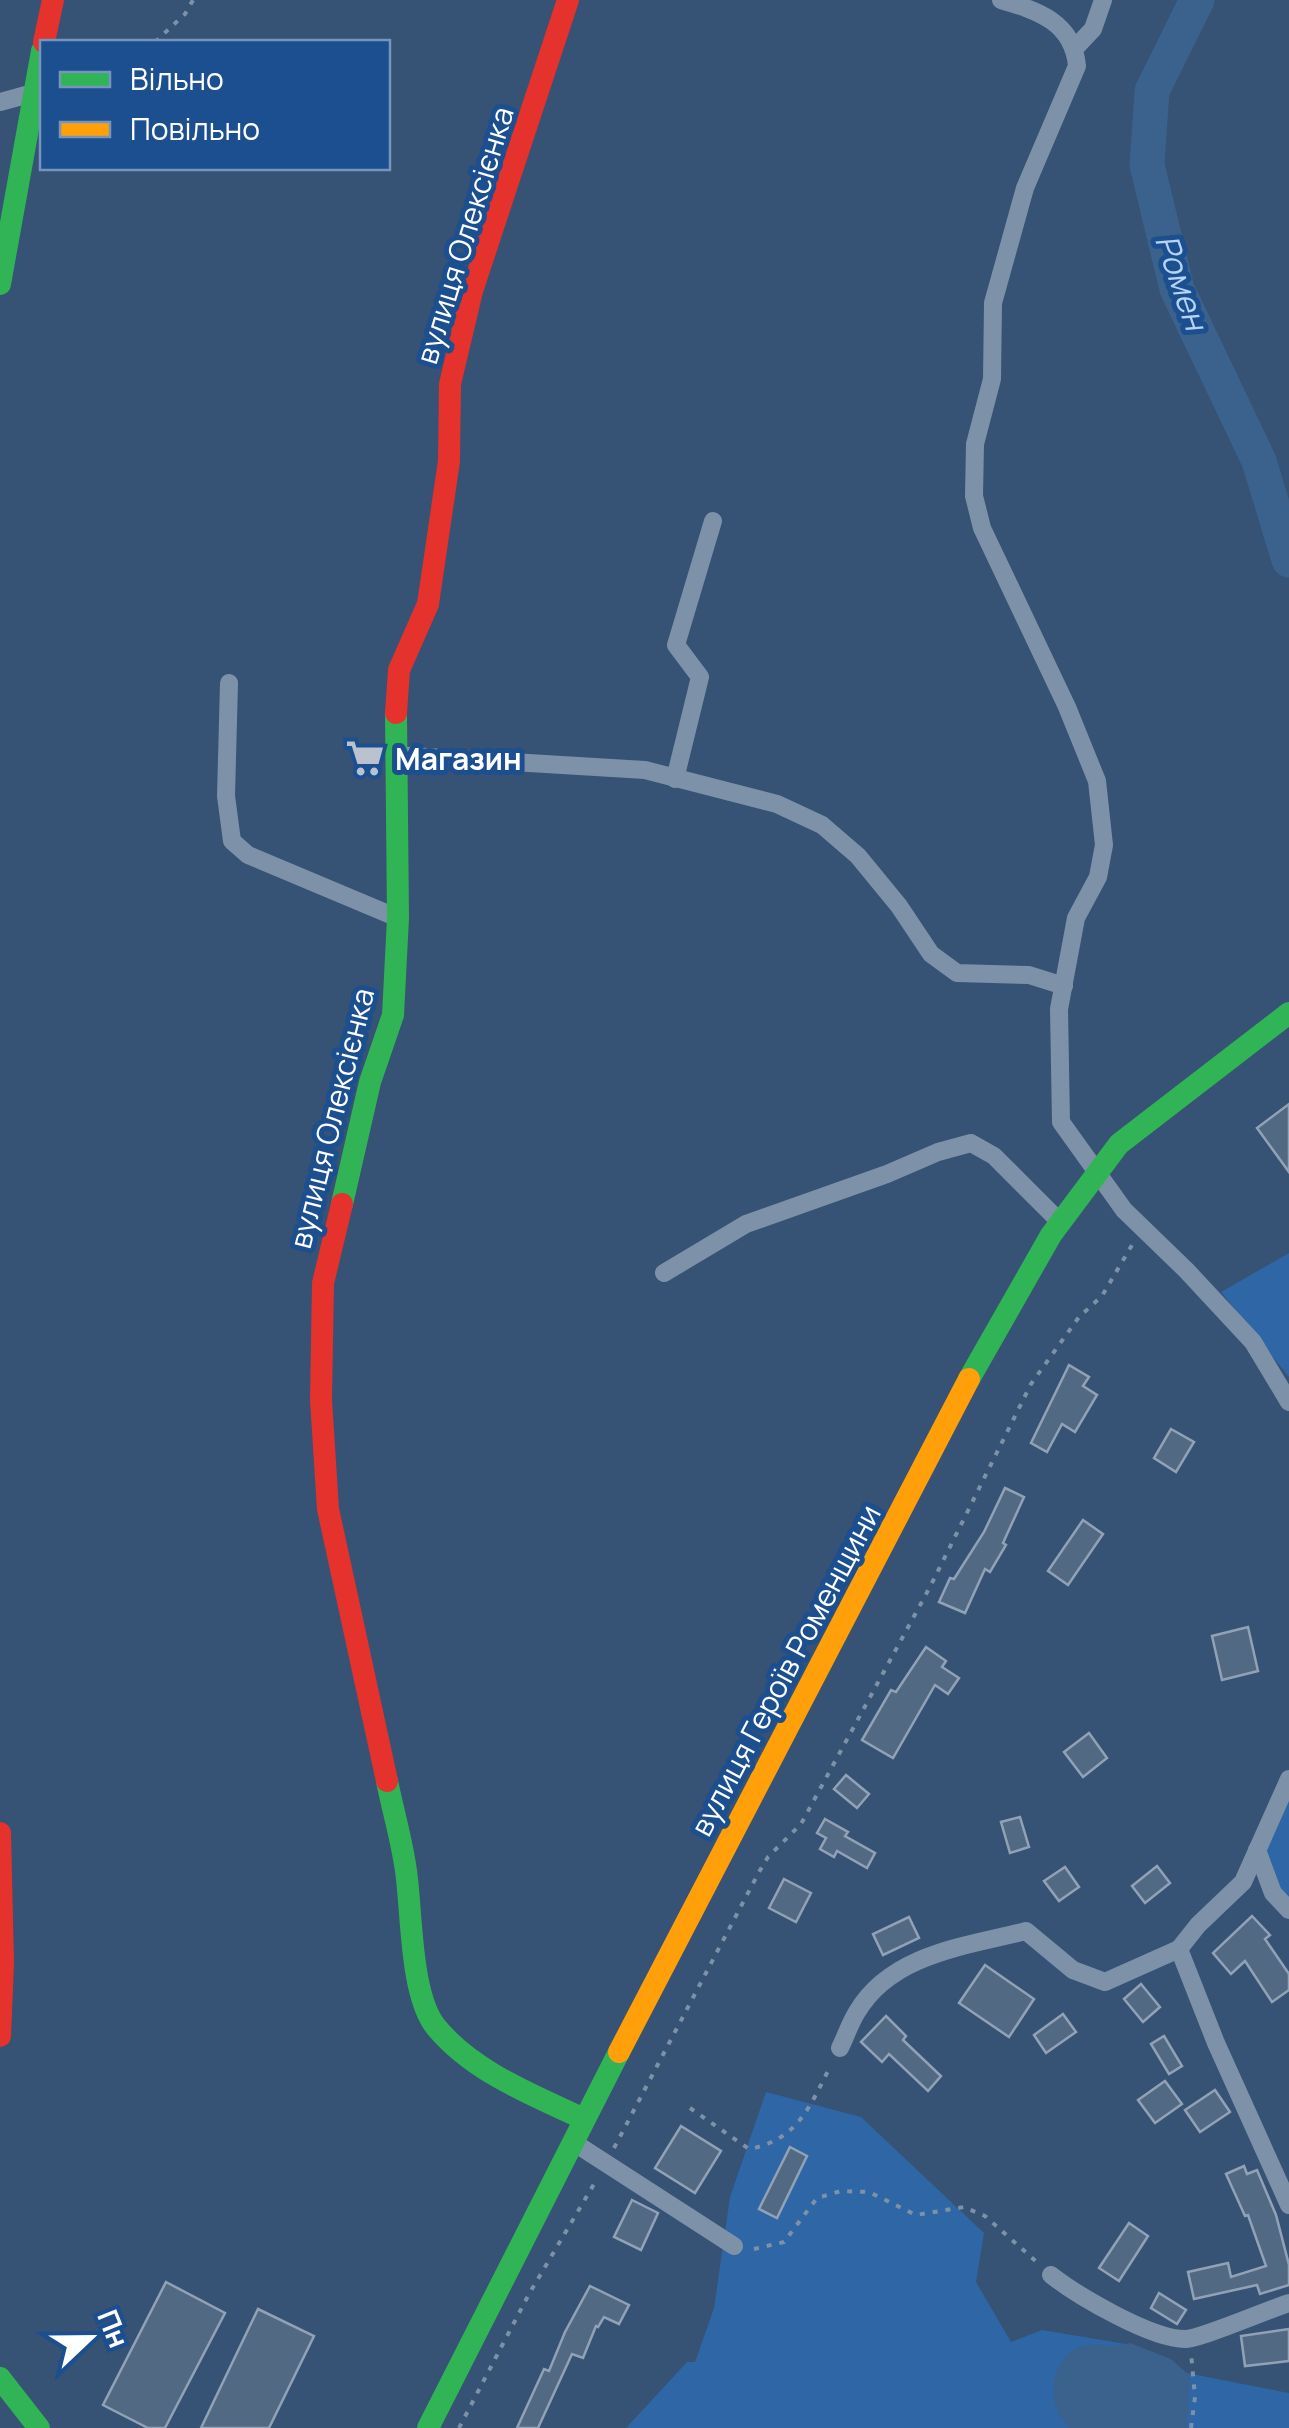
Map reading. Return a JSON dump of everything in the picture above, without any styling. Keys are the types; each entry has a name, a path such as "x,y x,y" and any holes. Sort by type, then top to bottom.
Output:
{"street":[{"path":"44,40 53,0"},
{"name":"вулиця Олексієнка","path":"568,0 472,291 450,384 449,462 428,604 399,670 395,755 398,918 393,1015 370,1082 322,1283 321,1400 328,1509 406,1870 416,1977 432,2024 463,2054 515,2086 584,2119"},
{"path":"1001,0 1046,13 1075,48 1077,66 1025,188 992,303 992,378 976,444 974,496 982,528 1067,708 1096,781 1104,844 1098,877 1076,918 1059,1009 1061,1122 1096,1174 1142,1227 1253,1342 1289,1402"},
{"path":"1075,48 1093,29 1103,0"},
{"path":"0,284 40,61"},
{"path":"0,102 34,93"},
{"path":"676,779 700,677 676,645 713,520"},
{"path":"230,683 226,796 232,841 248,855 398,918"},
{"path":"395,755 645,770 777,804 822,825 858,856 899,906 931,954 957,973 1029,975 1064,986"},
{"name":"вулиця Героїв Роменщини","path":"428,2428 584,2119 976,1366 1060,1222 1119,1144 1289,1012"},
{"path":"664,1273 746,1224 971,1143 994,1156 1060,1222"},
{"path":"840,2048 858,2010 884,1980 911,1962 944,1952 1026,1930 1073,1970 1106,1982 1179,1949 1243,1882 1289,1780"},
{"path":"0,1834 4,1963 0,2036"},
{"path":"1257,1850 1273,1892 1289,1910"},
{"path":"1179,1949 1216,2044 1289,2205"},
{"path":"573,2142 734,2246"},
{"path":"1050,2275 1098,2305 1160,2334 1188,2339 1289,2303"},
{"path":"0,2378 39,2428"}],"path":[{"path":"157,40 186,14 193,0"},
{"path":"459,2428 529,2294 606,2164 759,1872 768,1857 801,1824 913,1619 1031,1384 1054,1349 1118,1274 1142,1227"},
{"path":"690,2108 749,2149 770,2145 794,2130 840,2048"},
{"path":"734,2246 760,2250 784,2242 818,2198 841,2191 869,2192 916,2215 964,2207 985,2216 1050,2275"},
{"path":"1188,2339 1195,2380 1191,2428"}],"shaded area":[{"path":"1289,1253 1289,1377 1221,1292"},
{"path":"1289,1770 1289,1911 1265,1851"},
{"path":"766,2092 861,2117 984,2233 976,2282 1011,2342 1042,2330 1132,2345 1187,2373 1289,2393 1289,2428 626,2428 687,2362 695,2362 714,2308 730,2197"},
{"path":"1130,2343 1171,2359 1190,2376 1187,2428 1069,2428 1058,2412 1053,2391 1063,2360 1081,2346"}],"building":[{"path":"1289,1104 1289,1172 1257,1128"},
{"path":"1069,1365 1089,1377 1083,1386 1097,1395 1075,1432 1062,1424 1047,1452 1031,1443"},
{"path":"1171,1429 1194,1442 1176,1472 1154,1458"},
{"path":"1005,1488 1024,1497 1003,1543 1006,1545 990,1572 985,1569 965,1613 939,1602 950,1578 954,1579 984,1532"},
{"path":"1083,1520 1103,1534 1068,1585 1048,1571"},
{"path":"1248,1627 1258,1671 1222,1680 1212,1636"},
{"path":"926,1647 946,1661 942,1667 959,1678 948,1694 935,1685 893,1758 862,1740 891,1690 896,1692"},
{"path":"1089,1733 1107,1758 1083,1777 1064,1752"},
{"path":"846,1775 869,1794 857,1808 834,1789"},
{"path":"1020,1817 1029,1847 1010,1853 1001,1822"},
{"path":"825,1819 875,1853 867,1868 837,1851 834,1857 820,1849 826,1838 817,1833"},
{"path":"1157,1866 1170,1883 1145,1903 1132,1886"},
{"path":"1065,1867 1079,1887 1059,1901 1044,1881"},
{"path":"784,1879 811,1893 796,1922 769,1908"},
{"path":"1252,1916 1270,1935 1265,1939 1289,1974 1289,1990 1272,2002 1245,1961 1231,1974 1213,1953"},
{"path":"909,1917 919,1938 883,1955 873,1934"},
{"path":"985,1965 1034,1999 1009,2037 959,2003"},
{"path":"1141,1984 1160,2007 1143,2022 1124,1999"},
{"path":"1063,2014 1076,2032 1046,2053 1034,2035"},
{"path":"886,2016 906,2036 903,2040 941,2076 928,2091 889,2054 882,2062 861,2042"},
{"path":"1164,2036 1182,2066 1169,2074 1151,2044"},
{"path":"1165,2081 1182,2104 1155,2123 1138,2100"},
{"path":"1215,2090 1230,2112 1200,2132 1185,2110"},
{"path":"681,2126 721,2151 695,2193 655,2168"},
{"path":"790,2147 807,2156 777,2218 759,2209"},
{"path":"1244,2166 1247,2174 1257,2170 1276,2215 1289,2265 1289,2285 1260,2294 1257,2285 1194,2299 1188,2272 1228,2263 1231,2277 1266,2266 1248,2215 1245,2216 1226,2174"},
{"path":"632,2200 658,2213 641,2250 614,2237"},
{"path":"1129,2223 1148,2236 1119,2281 1099,2268"},
{"path":"166,2282 225,2313 165,2428 148,2428 103,2405"},
{"path":"590,2286 629,2305 619,2324 604,2317 596,2326 583,2358 572,2354 538,2428 517,2428 544,2369 549,2371"},
{"path":"1159,2293 1186,2310 1177,2324 1151,2308"},
{"path":"258,2309 314,2336 269,2428 201,2428"},
{"path":"1289,2329 1289,2361 1245,2366 1241,2336"}],"waterway":[{"name":"Ромен","path":"1197,0 1152,91 1147,165 1177,289 1259,461 1289,560"}],"traffic: fast":[{"path":"0,284 40,62"},
{"path":"342,1204 370,1082 393,1015 398,918 396,713"},
{"path":"969,1379 1051,1235 1119,1144 1289,1013"},
{"path":"387,1781 404,1860 417,1974 427,2013 451,2043 486,2070 584,2119"},
{"path":"428,2428 619,2052"},
{"path":"0,2378 39,2428"}],"traffic: slow":[{"path":"619,2052 969,1379"}],"traffic: jam":[{"path":"44,40 53,0"},
{"path":"396,713 399,670 428,604 449,461 450,384 472,291 568,0"},
{"path":"342,1204 323,1283 321,1400 328,1509 387,1781"},
{"path":"0,1833 0,2036"}],"place":[{"name":"Магазин","path":"365,758"}]}
